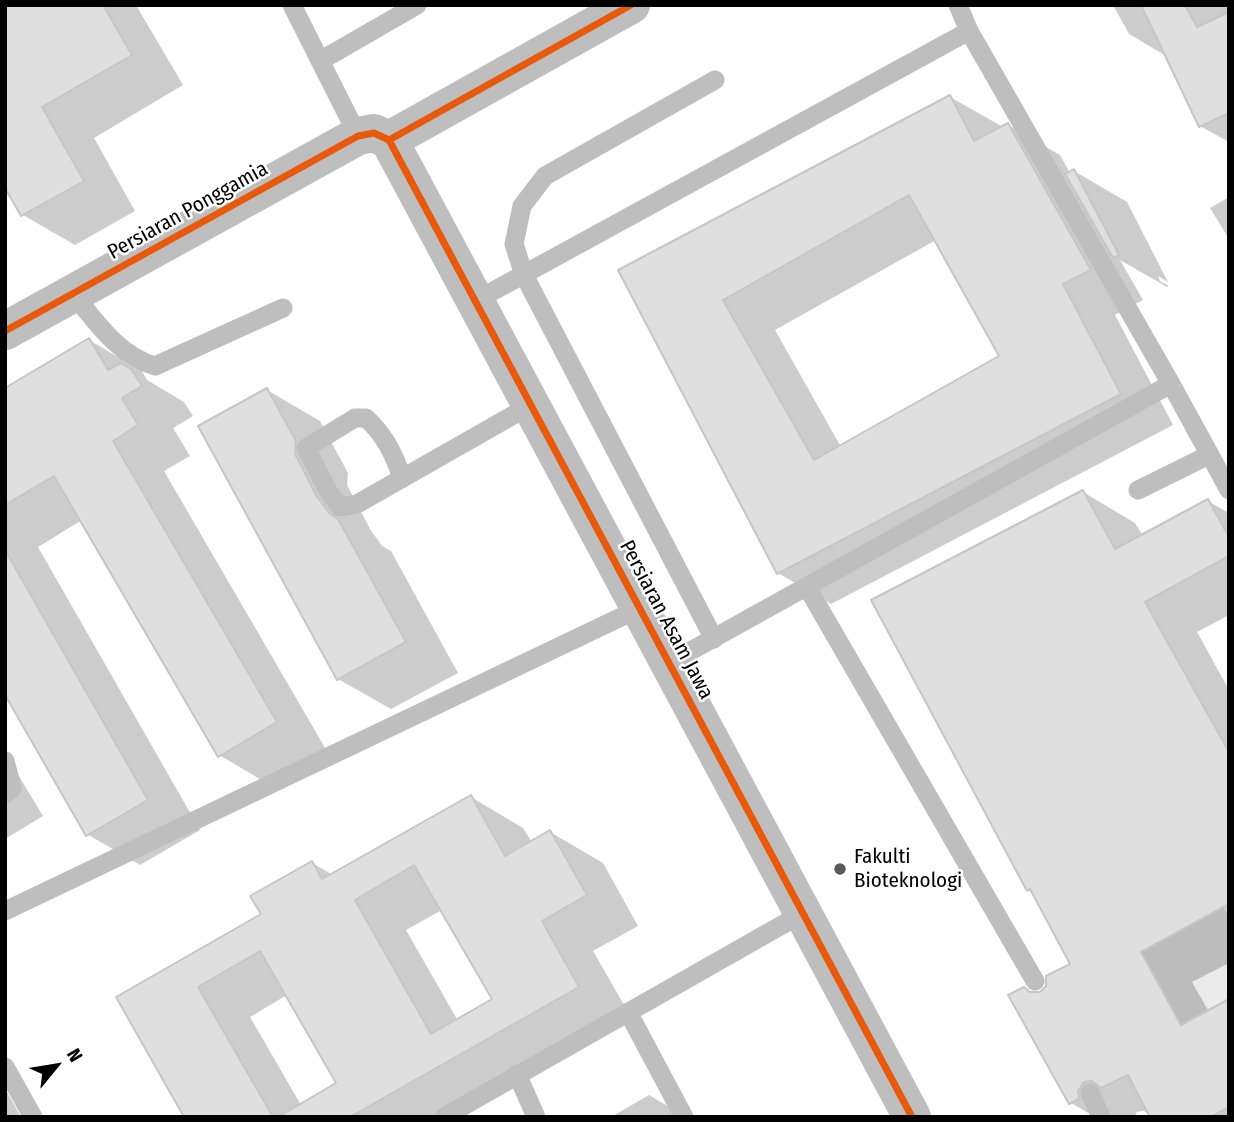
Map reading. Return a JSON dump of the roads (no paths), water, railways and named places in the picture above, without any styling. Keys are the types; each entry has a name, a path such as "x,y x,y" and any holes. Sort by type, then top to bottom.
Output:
{"street":[{"name":"Persiaran Ponggamia","path":"5,331 631,5"},
{"name":"Persiaran Asam Jawa","path":"373,138 475,301 912,1117"}],"lane":[{"path":"292,5 320,61 373,138"},
{"path":"320,61 385,13 417,5"},
{"path":"958,5 969,31 1229,489"},
{"path":"475,301 969,31"},
{"path":"714,639 524,275 514,244 522,206 545,176 715,80"},
{"path":"73,294 109,337 137,361 155,366 283,308"},
{"path":"669,663 1171,384"},
{"path":"402,479 396,457 379,430 366,418 355,418 306,448 328,491 340,507 357,504 402,479 531,405"},
{"path":"1138,490 1209,455"},
{"path":"807,587 1035,981"},
{"path":"5,911 640,608"},
{"path":"5,761 12,788 5,794"},
{"path":"444,1117 803,913"},
{"path":"628,1012 684,1117"},
{"path":"5,1067 33,1117"},
{"path":"517,1074 536,1117"},
{"path":"1090,1093 1101,1117"}],"place":[{"name":"Fakulti Bioteknologi","path":"840,869"}]}
